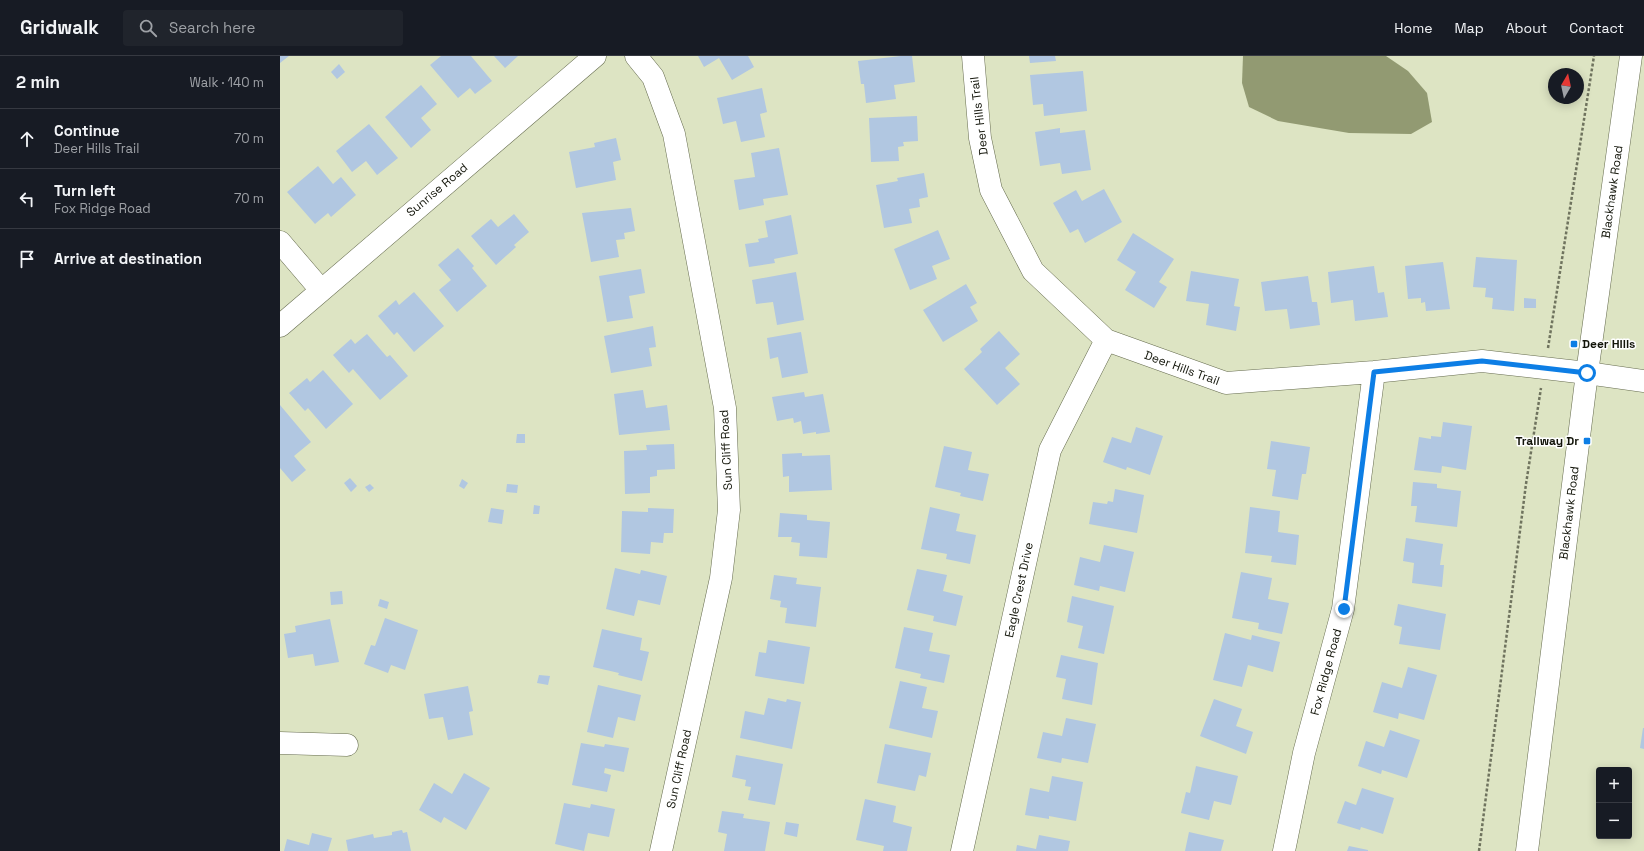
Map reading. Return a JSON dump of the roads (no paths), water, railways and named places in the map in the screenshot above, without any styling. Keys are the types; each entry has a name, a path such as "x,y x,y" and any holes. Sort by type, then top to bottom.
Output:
{"street":[{"name":"Sunrise Road","path":"280,326 595,56"},
{"name":"Sun Cliff Road","path":"636,56 653,77 674,134 725,408 729,510 721,578 661,851"},
{"name":"Deer Hills Trail","path":"973,56 980,138 991,190 1033,272 1106,340 1226,383 1374,372 1482,361 1644,381"},
{"name":"Blackhawk Road","path":"1527,851 1587,373 1630,56"},
{"path":"280,242 321,290"},
{"name":"Eagle Crest Drive","path":"962,851 1050,450 1106,340"},
{"name":"Fox Ridge Road","path":"1284,851 1304,753 1344,609 1374,372"},
{"path":"280,743 347,746"}],"place":[{"name":"Deer Hills","path":"1574,344"},
{"name":"Trailway Dr","path":"1587,441"}]}
